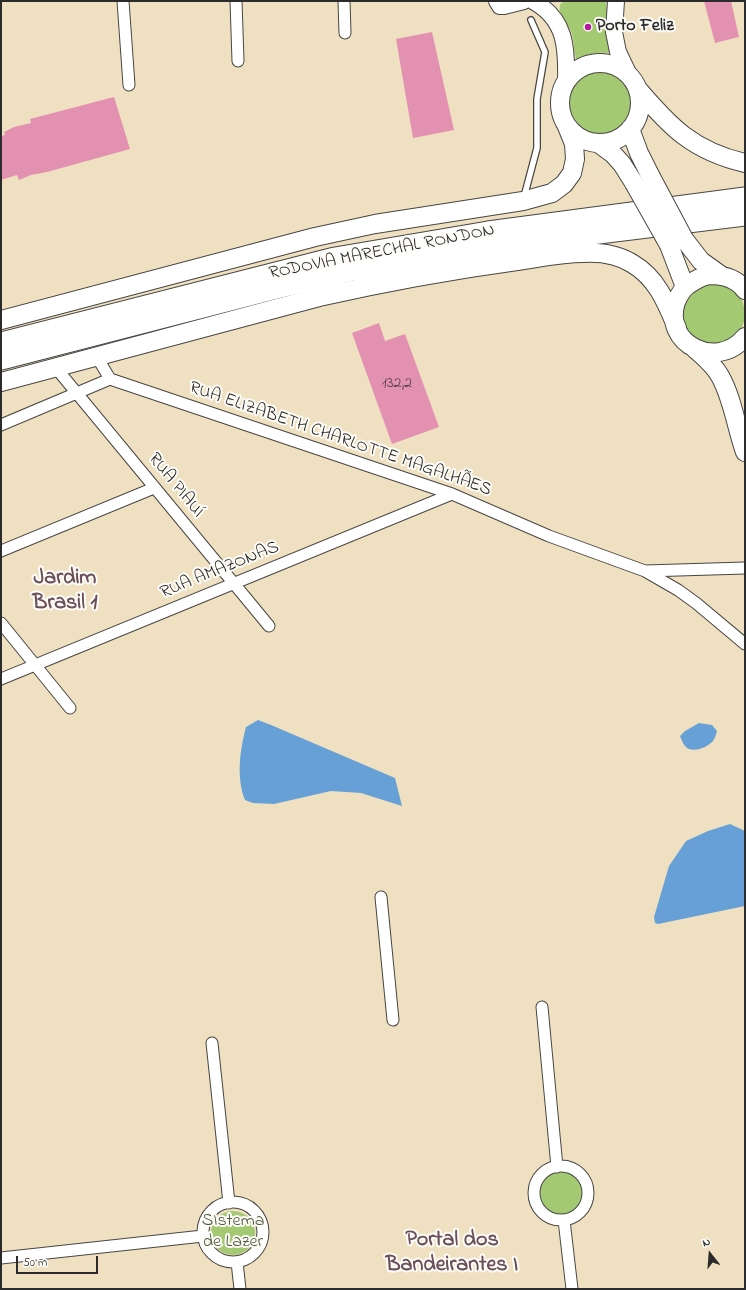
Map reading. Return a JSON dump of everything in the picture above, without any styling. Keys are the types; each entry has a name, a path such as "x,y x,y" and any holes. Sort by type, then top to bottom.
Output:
{"highway":[{"name":"RODOVIA MARECHAL RONDON","path":"1,343 335,258 488,232 745,198"},
{"name":"RODOVIA MARECHAL RONDON","path":"1,358 356,269 493,246 745,216"}],"main road":[{"path":"497,1 500,6 524,1"},
{"path":"534,1 553,16 559,27 564,41 566,56 566,82"},
{"path":"566,124 574,134 585,140 598,143 610,142 621,137 630,129 636,120 640,109 640,98 618,52 614,32 616,1"},
{"path":"1,320 315,237 375,224 523,201 552,193 564,184 572,173 575,159 574,144 561,112 561,91 574,72 585,66 598,63 610,64 622,69 660,115 685,138 714,154 745,162"},
{"path":"630,129 639,153 651,177 676,242 685,287"},
{"path":"598,143 613,154 622,164 676,242 722,276"},
{"path":"1,382 358,288 485,265 583,253 602,254 615,256 633,264 648,275 666,301 677,328 684,340 711,364 720,376 745,452"},
{"path":"677,328 674,318 675,307 679,296 685,287 696,279 709,275 722,276 732,279 745,290"},
{"path":"694,349 706,353 718,353 730,350 740,343 745,337"}],"street":[{"path":"123,1 129,85"},
{"path":"236,1 238,61"},
{"path":"344,1 345,33"},
{"path":"1,425 110,379 97,357"},
{"name":"RUA PIAUÍ","path":"56,368 269,626"},
{"name":"RUA ELIZABETH CHARLOTTE MAGALHÃES","path":"110,379 452,494 549,536 645,570 696,603 745,644"},
{"path":"1,551 154,488"},
{"name":"RUA AMAZONAS","path":"1,679 452,494"},
{"path":"645,570 745,568"},
{"path":"1,623 70,708"},
{"path":"381,897 393,1020"},
{"path":"542,1007 557,1167"},
{"path":"212,1043 229,1203"},
{"path":"557,1167 566,1167 574,1170 586,1183 588,1192 584,1207 571,1218 564,1220 551,1218 540,1210 534,1195 535,1187 543,1173 557,1167"},
{"path":"229,1203 238,1203 251,1209 260,1220 263,1229 259,1247 246,1259 237,1262 228,1262 212,1253 206,1245 204,1236 204,1227 210,1215 220,1206 229,1203"},
{"path":"564,1220 572,1289"},
{"path":"1,1258 204,1236"},
{"path":"237,1262 240,1289"}],"lane":[{"path":"523,201 537,148 537,99 545,52 531,20"}],"green space":[{"path":"568,1 606,1 612,53 594,53 576,59 572,34 560,11 561,3"},
{"path":"600,72 612,74 623,81 630,92 632,104 630,116 623,127 612,134 600,136 588,134 577,127 570,116 568,104 570,92 577,81 588,74"},
{"path":"708,283 720,283 736,292 743,302 745,314 743,326 736,336 720,345 708,345 697,340 688,331 683,320 683,308 688,297 697,288"},
{"path":"562,1171 574,1175 580,1181 584,1193 580,1205 574,1211 562,1215 550,1211 544,1205 540,1193 544,1181 550,1175"},
{"name":"SIstema de Lazer","path":"233,1211 245,1215 251,1221 255,1233 251,1245 245,1251 233,1255 221,1251 215,1245 211,1233 215,1221 221,1215"}],"water":[{"path":"258,720 395,778 402,806 361,793 331,791 274,804 253,803 245,800 242,791 240,773 242,745 246,727"},
{"path":"699,723 712,725 717,731 713,741 709,745 692,750 684,745 680,736 685,731"},
{"path":"730,824 745,831 745,906 658,924 655,923 654,917 669,866 686,841 708,831"}],"building":[{"path":"704,1 731,1 739,37 715,43"},
{"path":"432,32 454,130 413,138 396,39"},
{"path":"114,97 130,149 31,175 19,180 17,175 1,180 1,136 5,135 4,132 14,127 31,123 30,119"},
{"path":"379,323 385,341 405,334 439,427 392,444 352,333"}],"place":[{"name":"Porto Feliz","path":"588,27"}],"district":[{"name":"Jardim Brasil 1","path":"65,592"},
{"name":"Portal dos Bandeirantes I","path":"452,1254"}]}
